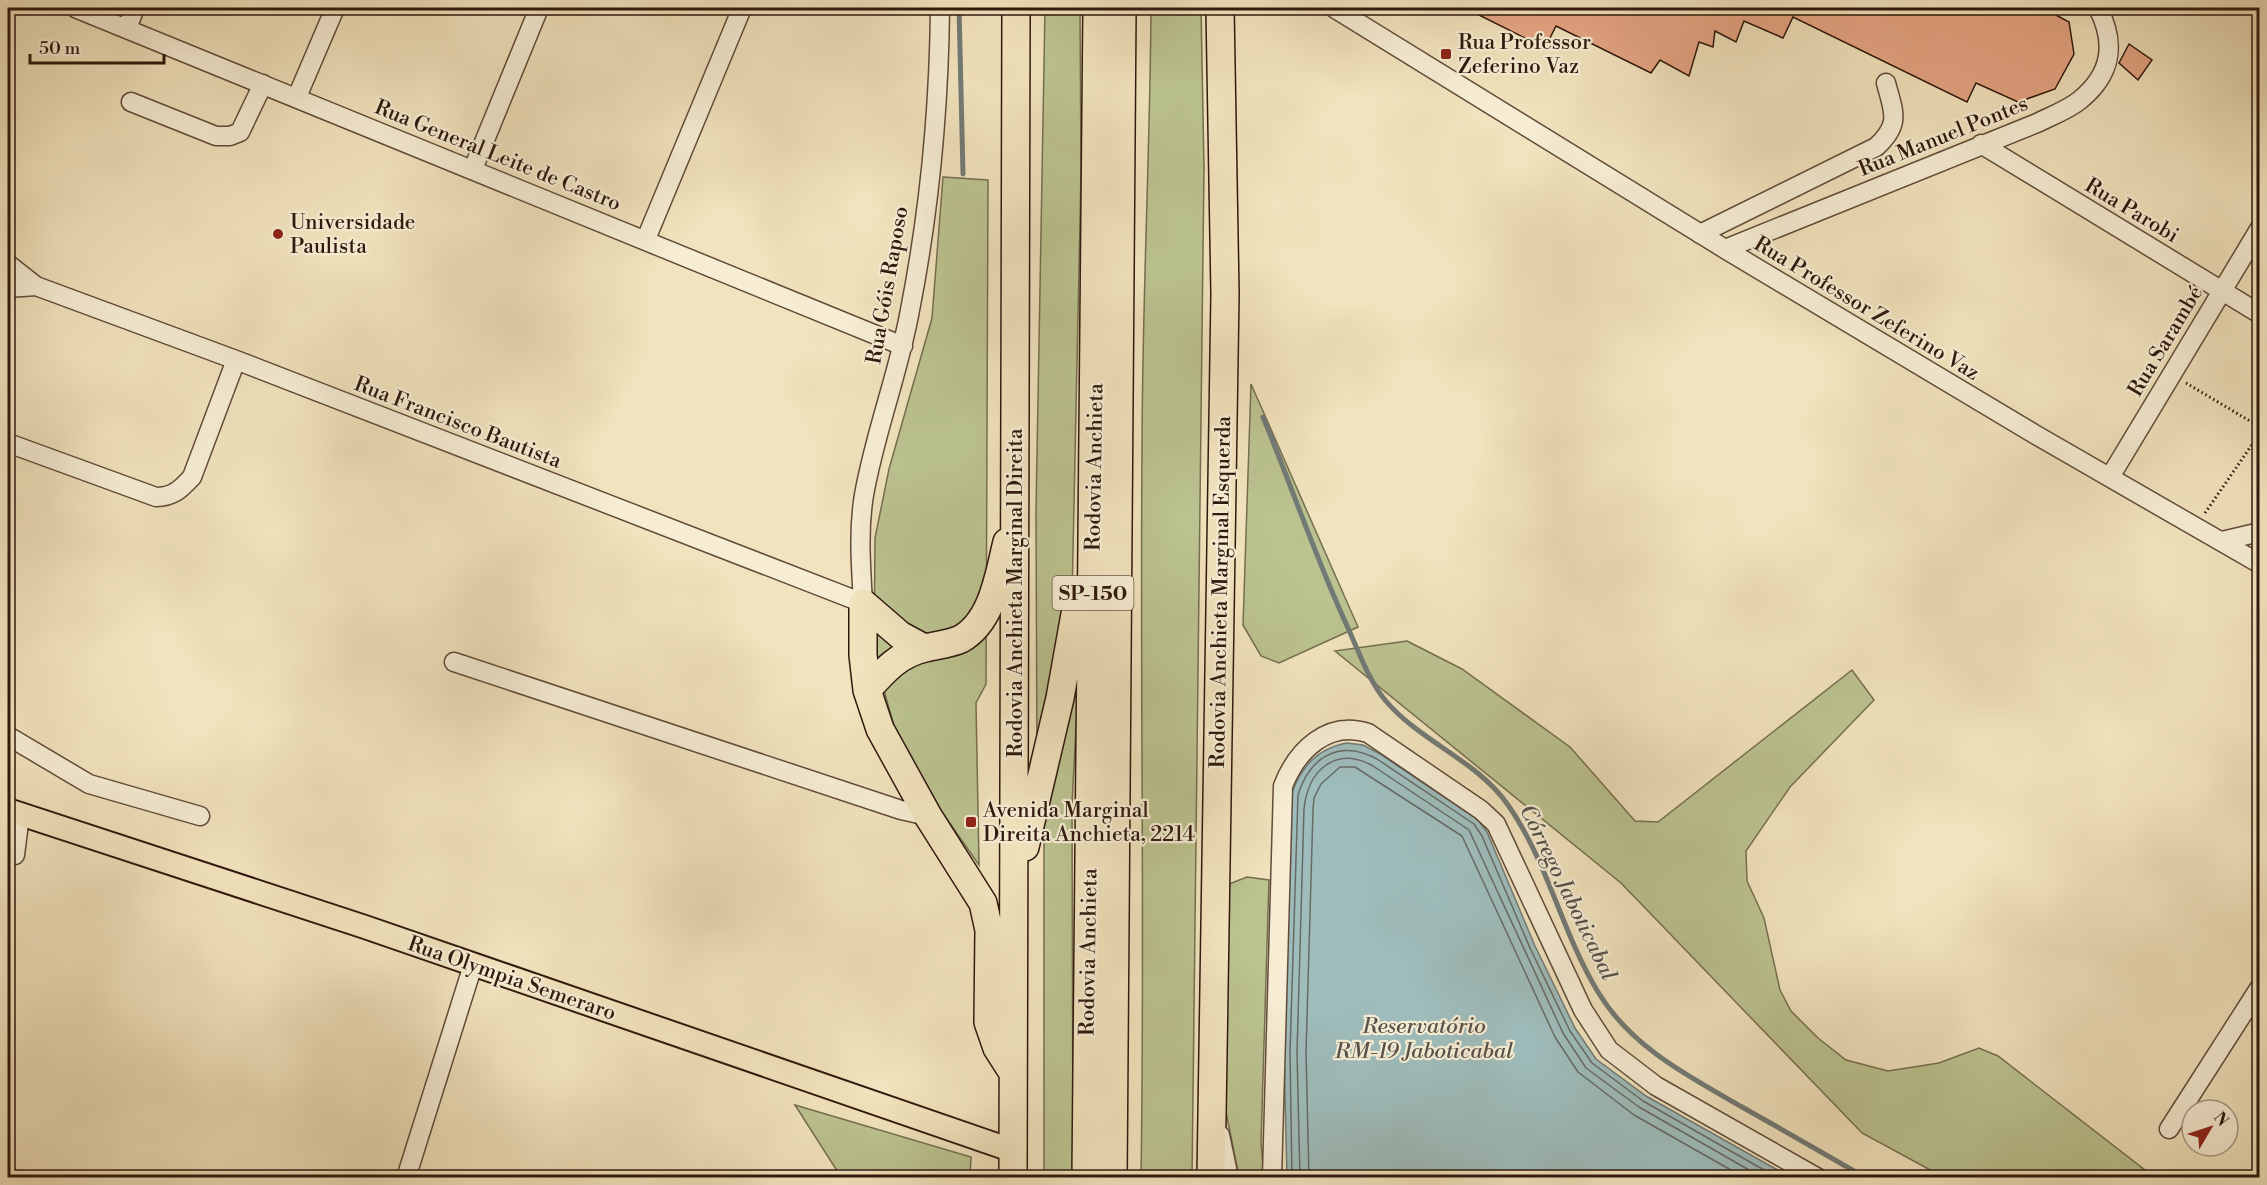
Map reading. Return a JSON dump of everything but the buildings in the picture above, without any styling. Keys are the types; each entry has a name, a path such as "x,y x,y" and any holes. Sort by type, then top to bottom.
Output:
{"highway":[{"name":"Rodovia Anchieta Marginal Direita","path":"1014,1164 1013,898 1017,564 1014,507 1016,8"},
{"name":"Rodovia Anchieta","path":"1086,1178 1097,8"},
{"name":"Rodovia Anchieta","path":"1113,1178 1122,8"},
{"name":"Rodovia Anchieta Marginal Esquerda","path":"1211,1178 1225,294 1220,8"},
{"path":"1013,898 1070,651 1094,496"},
{"path":"867,690 893,662 904,655 961,639 974,628 987,610 1014,507"},
{"path":"863,603 900,635 924,648"},
{"path":"863,603 863,655 867,690 880,729 928,816 983,903 989,930 988,1022 997,1048 1013,1073"}],"main road":[{"name":"Rua Olympia Semeraro","path":"14,812 473,965 1014,1164"}],"street":[{"name":"Rua General Leite de Castro","path":"75,8 646,239 903,346"},
{"path":"127,28 135,8"},
{"path":"297,97 335,8"},
{"path":"473,169 539,8"},
{"path":"646,239 741,8"},
{"name":"Rua Góis Raposo","path":"863,603 860,544 864,495 903,346 915,280 939,86 940,8"},
{"name":"Rua Professor Zeferino Vaz","path":"1334,8 1700,234 2259,564"},
{"name":"Rua Manuel Pontes","path":"1725,249 2037,123 2079,101 2095,84 2105,68 2111,40 2098,8"},
{"path":"1700,234 1876,147 1891,134 1894,114 1886,83"},
{"path":"131,102 216,136 230,136 240,132 263,84"},
{"name":"Rua Parobi","path":"1981,144 2259,314"},
{"name":"Rua Sarambé","path":"2110,477 2259,228"},
{"name":"Rua Francisco Bautista","path":"8,264 36,286 236,360 863,603"},
{"name":"Rua Francisco Bautista","path":"8,288 36,286"},
{"path":"8,443 156,497 166,497 180,491 192,477 236,360"},
{"path":"2222,542 2259,532"},
{"path":"454,662 901,810 928,816"},
{"path":"1272,1178 1283,786 1300,755 1324,736 1344,729 1368,733 1489,816 1501,834 1583,1010 1609,1050 1656,1086 1818,1178"},
{"path":"8,736 89,784 200,816"},
{"path":"14,812 15,855"},
{"path":"406,1178 473,965"},
{"path":"2169,1129 2259,987"},
{"path":"1212,1100 1229,1178"}],"path":[{"path":"2172,375 2259,427"},
{"path":"2196,526 2259,433"}],"green space":[{"path":"1045,8 1080,8 1081,173 1072,599 1037,764 1036,511"},
{"path":"1151,8 1201,8 1204,167 1192,1178 1141,1177 1142,398"},
{"path":"943,177 988,180 986,684 976,703 979,865 942,812 895,729 874,656 875,538 889,469 932,318"},
{"path":"1251,384 1358,627 1279,663 1261,656 1243,625"},
{"path":"1407,641 1462,669 1570,747 1635,821 1658,822 1852,670 1874,700 1790,787 1746,851 1747,881 1764,918 1780,990 1791,1011 1818,1038 1846,1060 1888,1071 1939,1063 1979,1048 1998,1056 2154,1177 1943,1177 1862,1133 1621,883 1335,651"},
{"path":"1080,650 1072,805 1073,1177 1044,1178 1044,817"},
{"path":"1247,877 1269,880 1261,1143 1264,1177 1239,1177 1225,1107 1229,884"},
{"path":"795,1105 971,1157 970,1177 841,1177"}],"water":[{"name":"Reservatório RM-19 Jaboticabal","path":"1347,743 1363,745 1380,754 1478,820 1487,832 1535,946 1575,1028 1596,1059 1646,1096 1790,1177 1287,1178 1284,1053 1292,793 1300,775 1312,760 1328,749"}],"waterway":[{"name":"Córrego Jaboticabal","path":"959,8 963,174"},
{"name":"Córrego Jaboticabal","path":"1263,417 1325,576 1374,683 1399,715 1481,776 1508,805 1534,850 1585,969 1611,1011 1644,1044 1681,1071 1866,1178"}],"place":[{"name":"Rua Professor Zeferino Vaz","path":"1446,54"},
{"name":"Universidade Paulista","path":"278,234"},
{"name":"Avenida Marginal Direita Anchieta, 2214","path":"971,822"}]}
